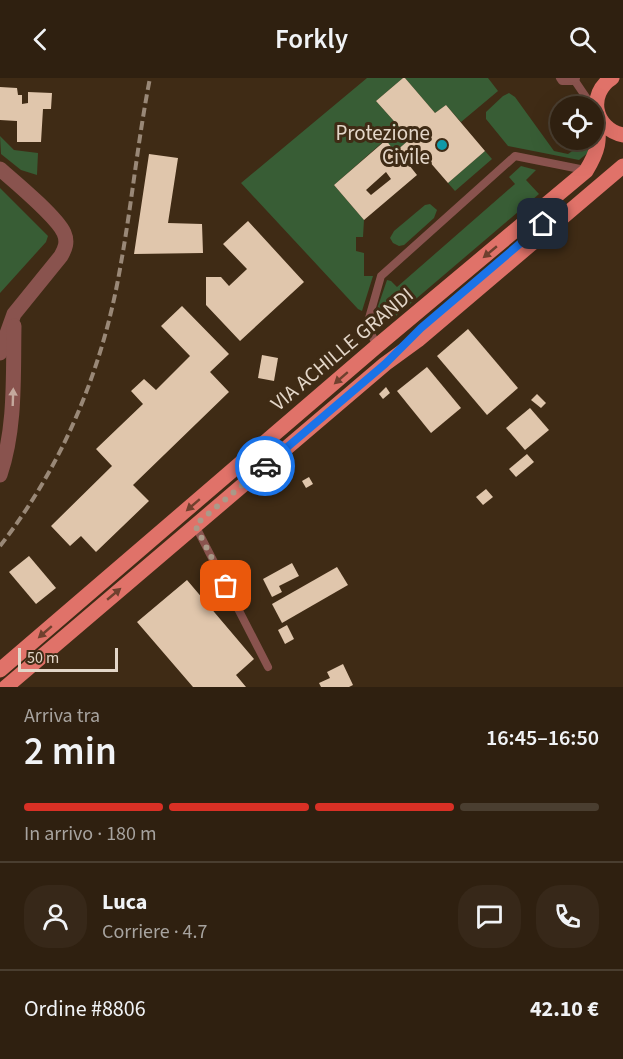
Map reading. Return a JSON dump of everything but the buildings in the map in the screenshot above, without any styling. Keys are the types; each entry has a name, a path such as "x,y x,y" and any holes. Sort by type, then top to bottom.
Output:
{"main road":[{"name":"VIA ACHILLE GRANDI","path":"597,96 602,87 612,78"},
{"path":"604,124 608,129 623,135"},
{"name":"VIA ACHILLE GRANDI","path":"0,670 377,346 586,171 597,150"},
{"name":"VIA ACHILLE GRANDI","path":"385,364 421,328 623,154"},
{"name":"VIA ACHILLE GRANDI","path":"6,687 385,364 418,340 623,166"}],"street":[{"path":"0,169 52,218 65,234 67,245 61,256 14,314 0,353"},
{"path":"0,307 14,314"},
{"path":"0,475 6,456 10,429 7,372 14,314"}],"lane":[{"path":"560,78 562,81 575,79 585,96"},
{"path":"377,346 367,326 381,276 516,156 586,171"},
{"path":"195,525 268,667"}],"green space":[{"path":"367,78 403,78 376,101 410,139 395,152 385,140 334,185 364,220 363,237 356,237 356,251 364,253 364,276 373,276 362,311 241,183"},
{"path":"405,78 488,78 498,91 461,122 446,105 435,113"},
{"path":"509,93 515,97 550,145 550,150 568,154 574,150 588,150 589,152 579,160 508,146 486,119 486,112"},
{"path":"0,136 14,150 38,153 37,175 21,170 1,154"},
{"path":"485,151 492,159 455,191 448,183"},
{"path":"521,166 536,170 526,180 539,194 390,321 375,315 387,280 397,287 515,184 509,177"},
{"path":"0,188 48,236 46,242 0,293"},
{"path":"430,204 437,210 434,218 404,245 399,246 393,243 390,238 394,231 425,205"}],"railway":[{"path":"0,546 44,482 62,448 92,376 104,339 121,263 150,78"}],"way so far":[{"path":"226,586 195,525 265,466"}],"place":[{"name":"Protezione Civile","path":"442,145"}],"route":[{"path":"265,466 385,364 421,328 543,224"}]}
